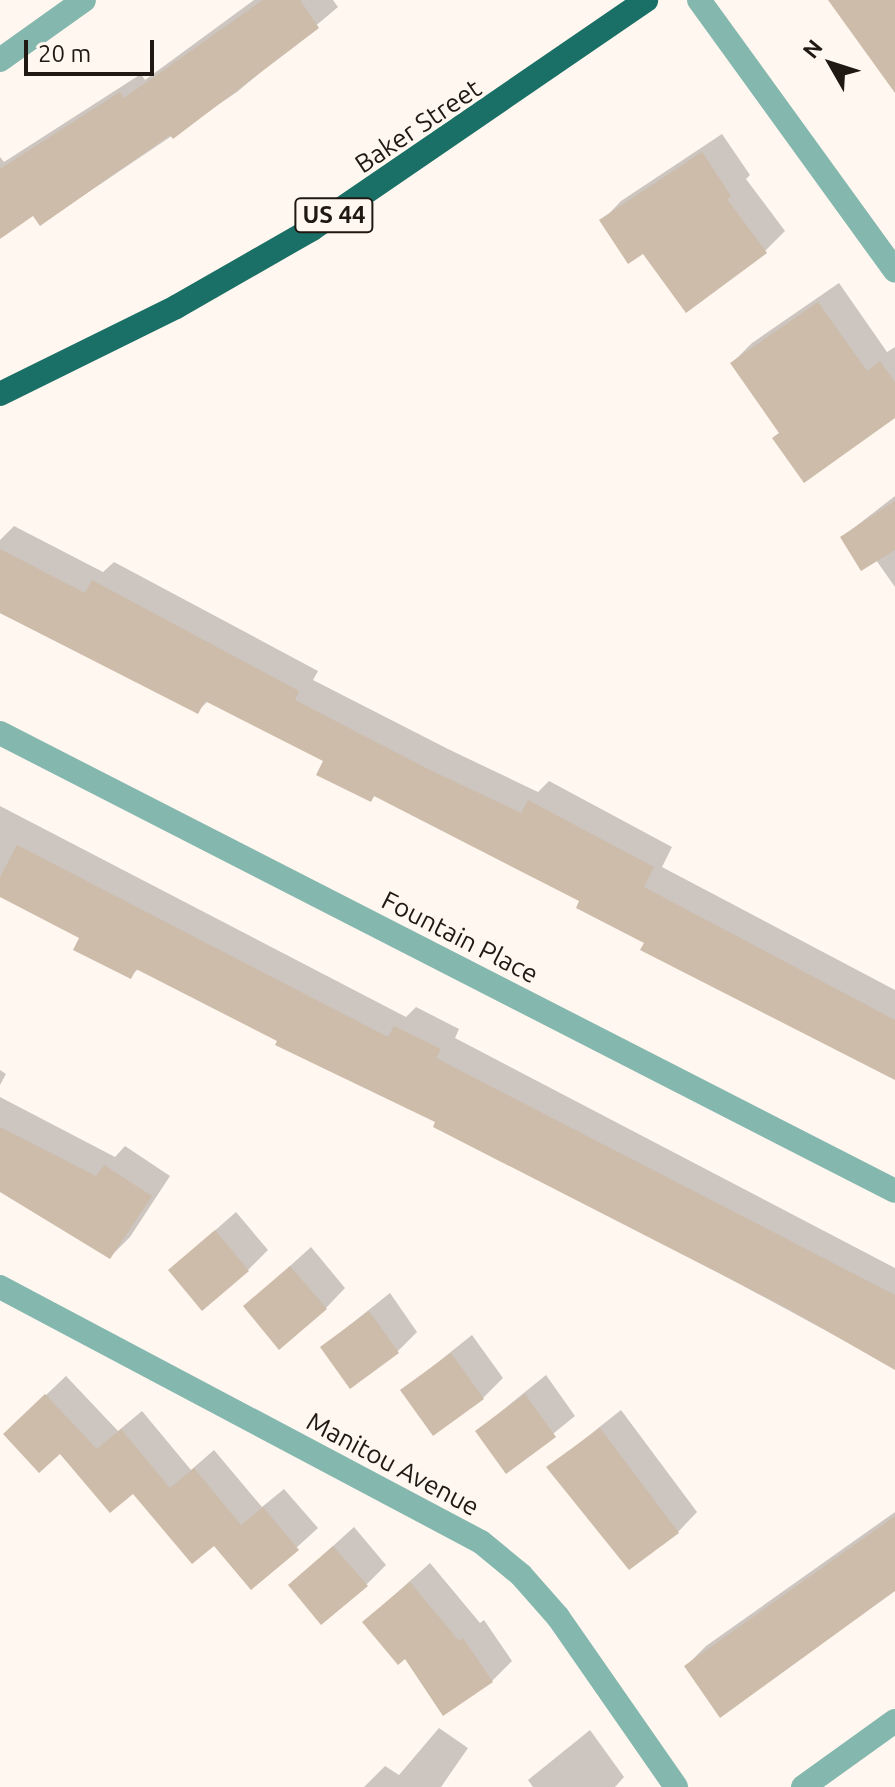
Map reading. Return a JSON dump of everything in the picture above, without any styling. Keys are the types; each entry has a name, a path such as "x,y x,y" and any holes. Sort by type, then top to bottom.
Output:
{"highway":[{"name":"Baker Street","path":"0,394 162,314 312,229 646,0"}],"street":[{"path":"0,60 84,0"},
{"path":"699,0 895,271"},
{"name":"Fountain Place","path":"0,733 895,1191"},
{"name":"Manitou Avenue","path":"0,1287 481,1542 521,1575 558,1617 676,1787"},
{"path":"803,1787 895,1721"}],"building":[{"path":"263,0 300,0 319,28 173,139 170,135 40,226 33,216 0,239 0,169 120,92 124,98"},
{"path":"828,0 895,0 895,93"},
{"path":"702,152 731,196 727,199 767,253 686,313 643,254 628,264 599,220"},
{"path":"818,302 867,371 880,361 895,382 895,418 804,483 772,438 779,433 730,363"},
{"path":"895,501 895,550 861,571 840,537"},
{"path":"0,549 85,593 92,580 299,691 295,700 428,769 521,813 528,800 654,867 644,887 895,1020 895,1080 640,950 644,943 576,908 579,901 374,796 371,802 316,775 323,761 205,701 198,714 0,613"},
{"path":"17,845 388,1037 394,1026 441,1049 436,1058 895,1295 895,1370 785,1307 433,1127 435,1122 275,1045 277,1041 136,969 131,979 73,950 79,938 0,897 0,877"},
{"path":"0,1127 96,1176 104,1165 152,1196 110,1259 0,1192"},
{"path":"215,1230 249,1271 202,1311 168,1270"},
{"path":"290,1266 327,1309 279,1350 243,1306"},
{"path":"369,1311 399,1353 350,1389 320,1347"},
{"path":"451,1353 484,1399 433,1436 400,1390"},
{"path":"45,1394 97,1449 121,1429 170,1488 194,1468 241,1525 263,1507 299,1550 251,1590 214,1546 192,1564 133,1494 110,1513 60,1454 39,1473 3,1434"},
{"path":"525,1394 556,1437 506,1474 475,1431"},
{"path":"600,1428 679,1533 629,1570 546,1467"},
{"path":"895,1516 895,1591 720,1718 684,1666"},
{"path":"333,1546 368,1586 321,1625 288,1585"},
{"path":"410,1582 459,1641 463,1638 493,1682 443,1716 405,1659 398,1665 362,1622"}]}
